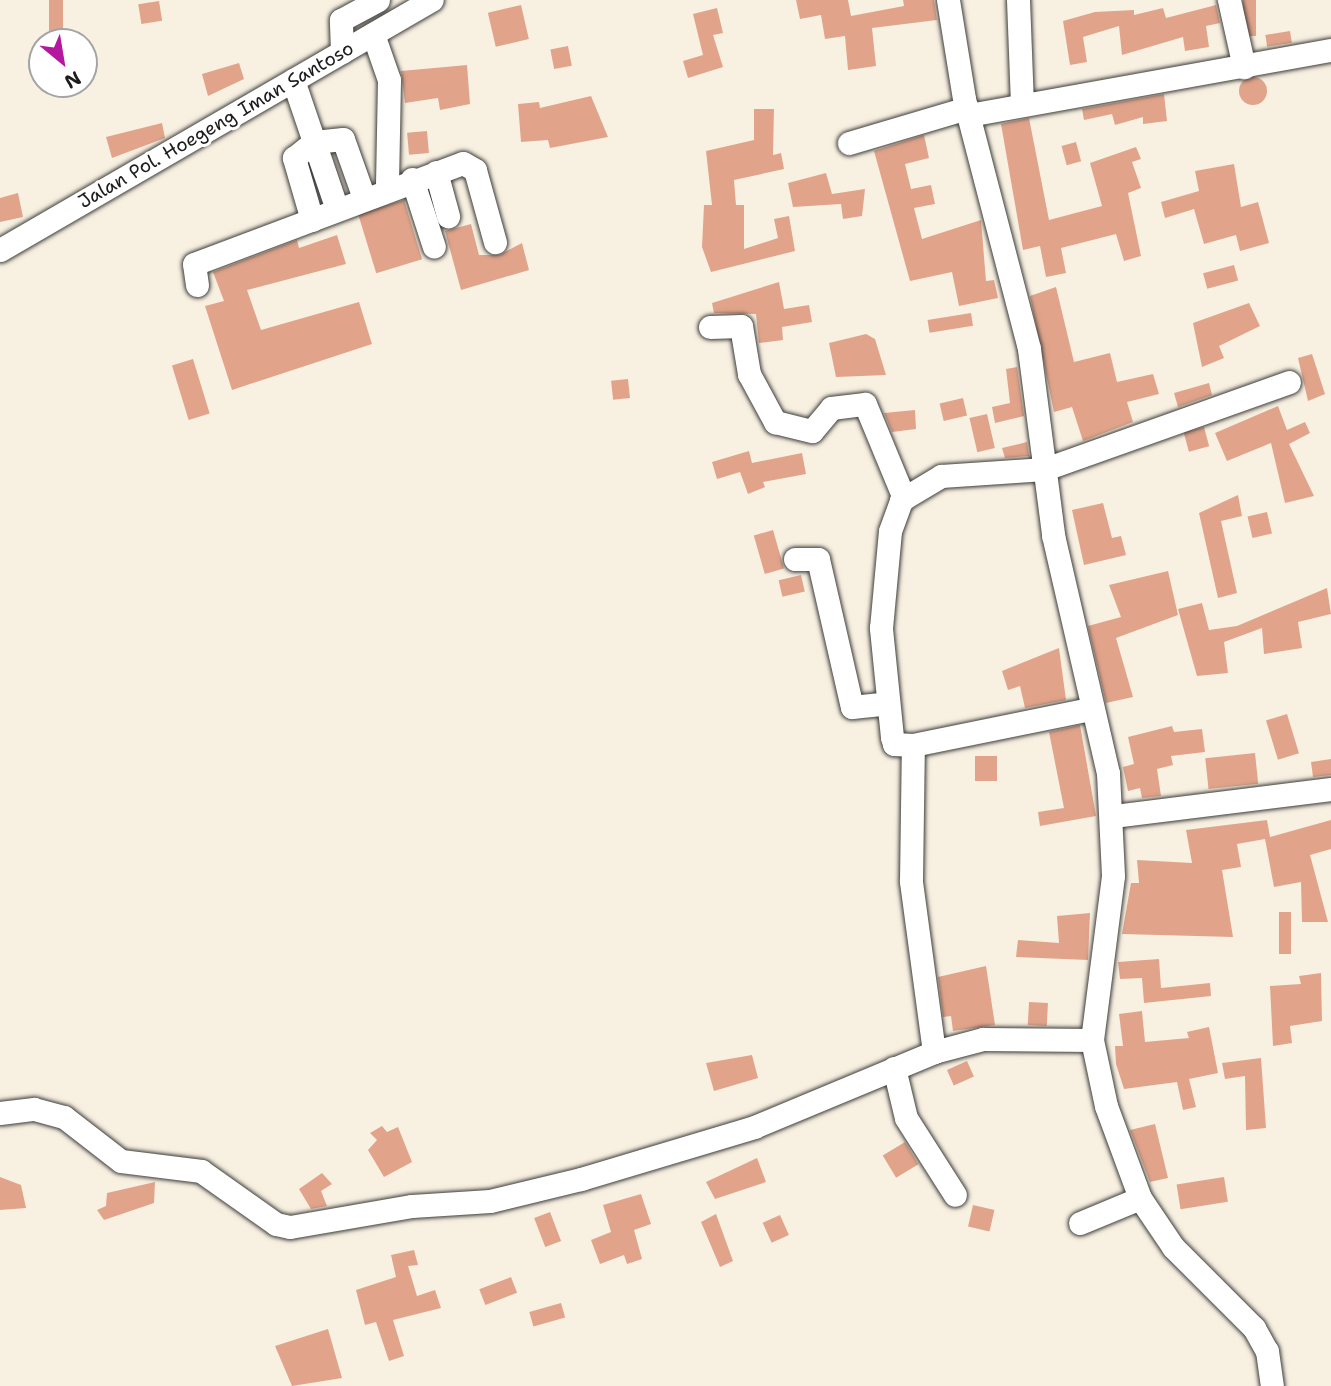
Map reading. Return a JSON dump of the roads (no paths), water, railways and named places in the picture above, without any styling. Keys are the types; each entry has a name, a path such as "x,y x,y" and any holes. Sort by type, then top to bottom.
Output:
{"street":[{"path":"342,52 341,20 377,0"},
{"name":"Jalan Pol. Hoegeng Iman Santoso","path":"0,250 373,34 404,8 432,0"},
{"path":"948,0 968,111 1025,329 1045,469 1090,709 1114,816 1114,876 1092,1040 1124,1166 1140,1198 1173,1247 1254,1328 1267,1351 1272,1386"},
{"path":"1018,0 1022,104"},
{"path":"1229,0 1244,67"},
{"path":"373,34 389,80 387,188"},
{"path":"849,143 968,111 1244,67 1331,50"},
{"path":"293,80 337,209"},
{"path":"312,220 294,158 314,142 343,138 364,198"},
{"path":"197,285 194,264 312,220 387,188 463,163 475,170 495,242"},
{"path":"436,172 448,216"},
{"path":"412,180 434,247"},
{"path":"710,327 741,326 747,368 775,422 812,431 831,408 869,407 904,498"},
{"path":"1090,709 913,745 894,744 887,703 881,628 890,531 904,498 941,476 1045,469 1289,382"},
{"path":"795,559 818,559 852,707 887,703"},
{"path":"913,745 911,881 934,1052"},
{"path":"1114,816 1331,789"},
{"path":"0,1113 57,1114 121,1161 201,1171 276,1224 290,1227 491,1201 581,1179 754,1127 934,1052 1004,1037 1092,1040"},
{"path":"894,1068 906,1118 955,1195"},
{"path":"1080,1223 1140,1198"}]}
